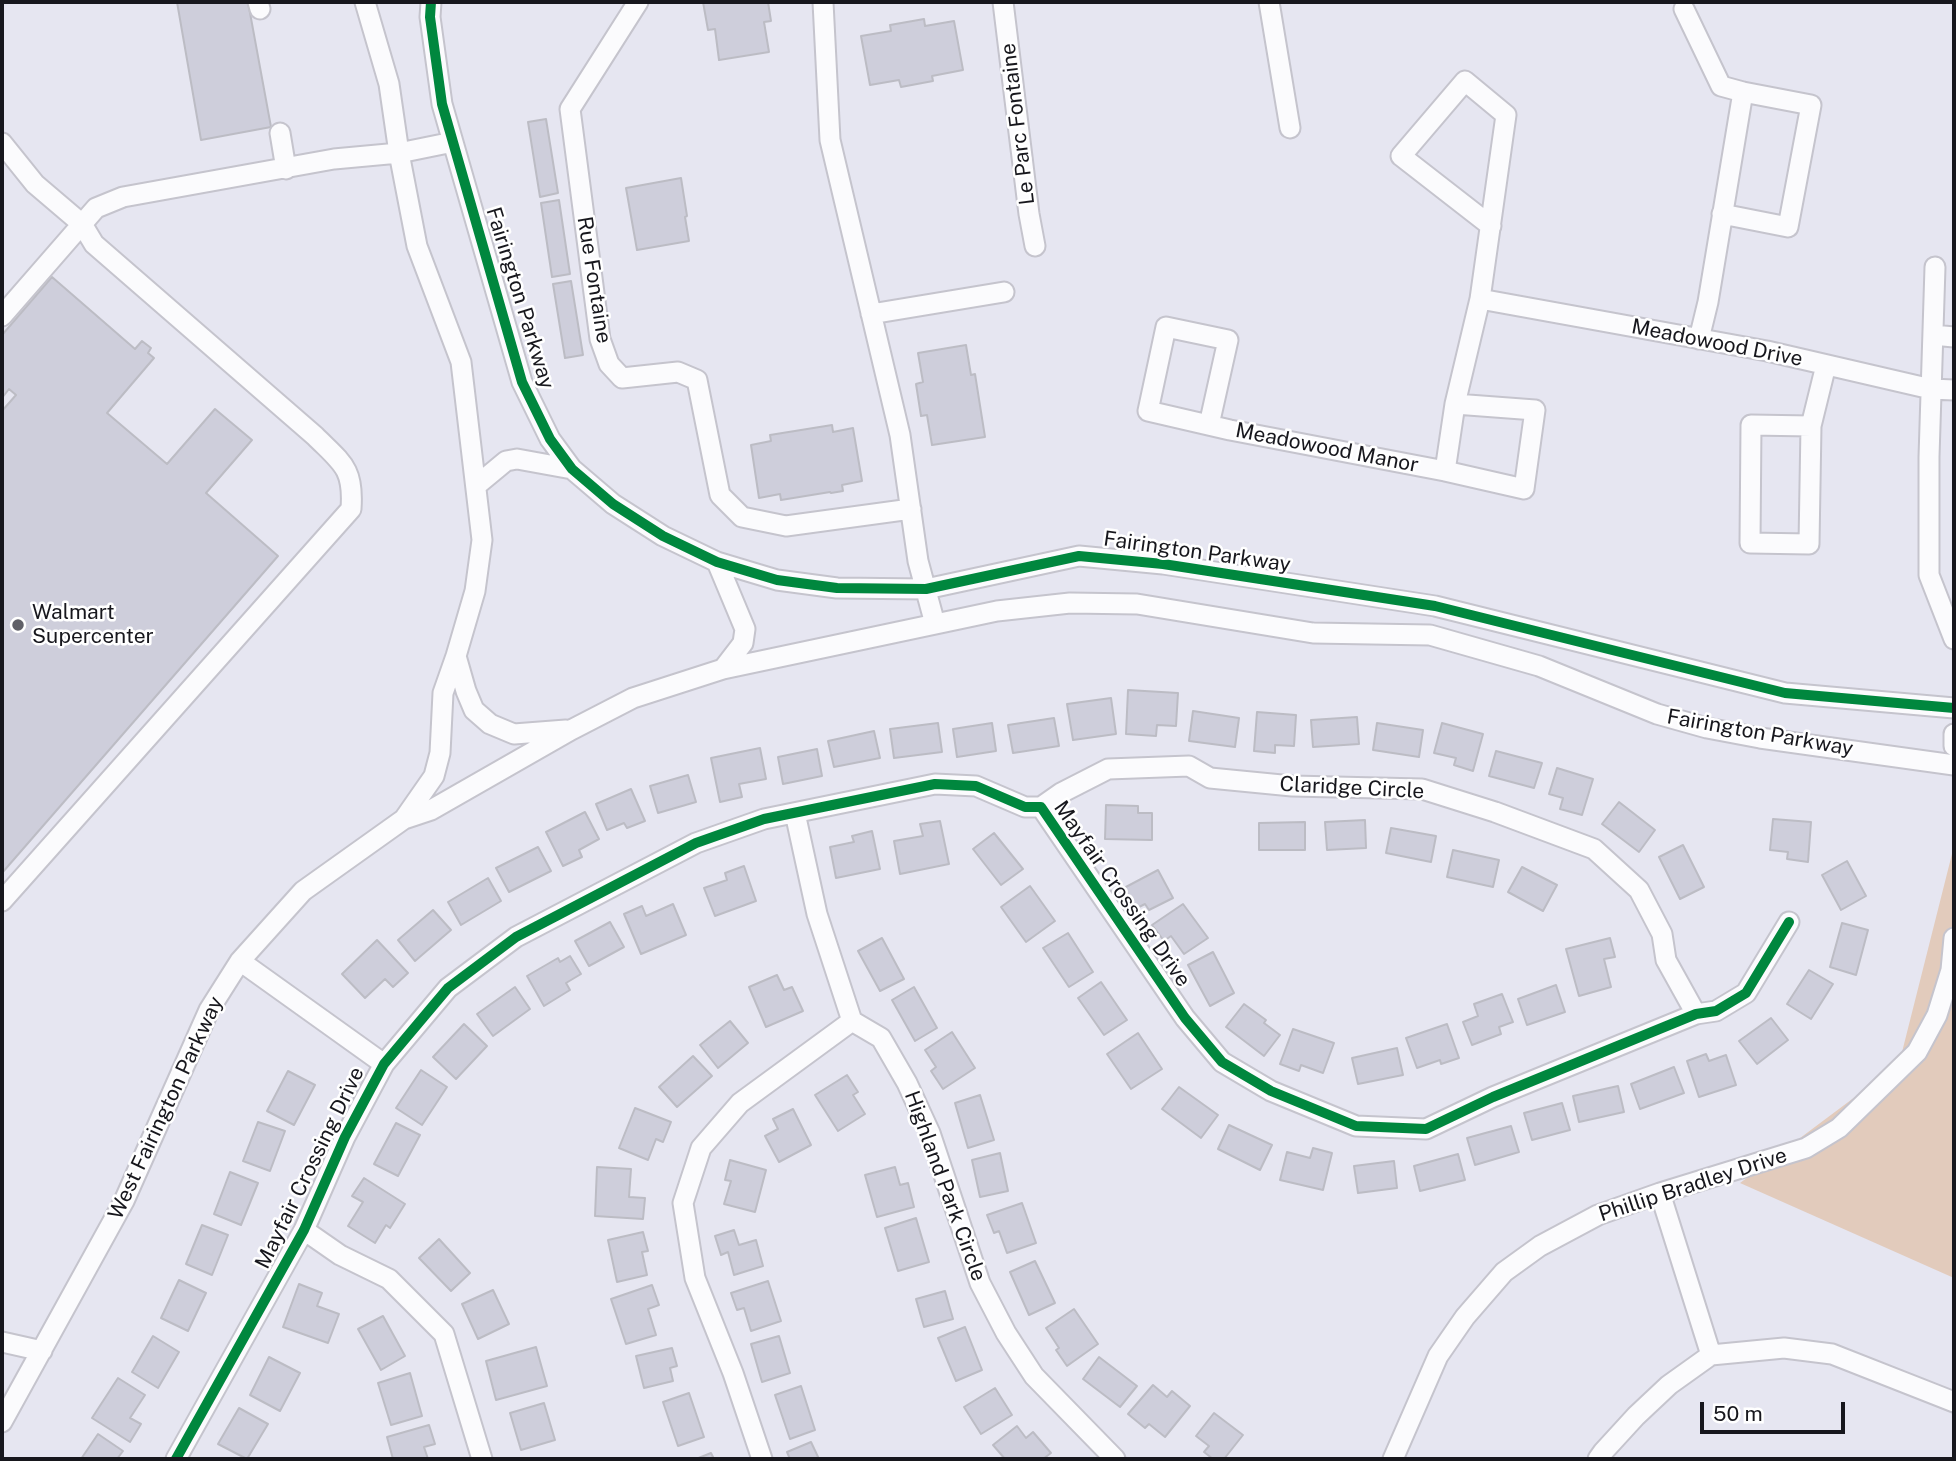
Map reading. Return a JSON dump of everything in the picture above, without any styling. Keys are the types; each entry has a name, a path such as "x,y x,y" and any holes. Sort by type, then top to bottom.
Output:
{"street":[{"path":"365,2 389,84 417,246 461,362 477,485"},
{"name":"Fairington Parkway","path":"431,2 430,17 442,104 522,382 550,439 572,469 613,504 663,536 717,562 777,580 837,589 926,589 1079,556 1163,564 1435,606 1785,694 1954,708"},
{"name":"Rue Fontaine","path":"638,2 570,109 600,339 609,364 622,378 678,372 698,380 720,495 742,517 786,526 911,509"},
{"path":"823,2 830,140 900,435 918,561 935,624"},
{"name":"Le Parc Fontaine","path":"1003,2 1035,246"},
{"path":"1269,2 1290,128"},
{"path":"1688,4 1721,86 1811,104 1788,227 1722,214"},
{"name":"Meadowood Manor","path":"1445,471 1455,404 1480,299 1491,226 1506,115 1465,82 1401,156 1491,226"},
{"path":"1699,339 1709,302 1743,92"},
{"path":"280,133 286,169"},
{"path":"2,316 96,208 123,197 334,159 399,153 453,142"},
{"path":"2,143 35,184 82,224 94,244 315,436 346,467 352,488 351,509 2,901"},
{"path":"1935,267 1929,457 1929,575 1954,639"},
{"path":"871,314 1004,292"},
{"name":"Meadowood Drive","path":"1480,299 1767,351 1931,389 1954,390"},
{"name":"Meadowood Manor","path":"1209,425 1228,340 1166,327 1148,411 1209,425 1445,471 1524,489 1535,410 1455,404"},
{"path":"1933,335 1954,337"},
{"path":"1811,426 1751,425 1749,543 1809,544 1811,426 1826,365"},
{"path":"477,485 506,461 517,459 572,469"},
{"name":"West Fairington Parkway","path":"2,1422 124,1202 209,1010 240,961 303,891 404,819 434,776 440,753 443,693 475,591 482,540 477,485"},
{"path":"717,562 745,629 743,643 723,669"},
{"name":"Fairington Parkway","path":"404,819 431,810 633,698 723,669 997,611 1070,603 1137,604 1313,633 1430,635 1539,666 1657,715 1707,728 1954,765"},
{"path":"456,656 474,710 491,724 514,734 571,730"},
{"path":"1954,734 1954,746"},
{"name":"Claridge Circle","path":"1041,807 1061,793 1108,769 1189,766 1210,778 1292,786 1422,789 1495,812 1594,849 1639,890 1662,933 1666,960 1696,1014"},
{"name":"Mayfair Crossing Drive","path":"176,1459 304,1230 345,1137 384,1064 448,988 516,937 696,843 764,819 935,784 976,786 1025,807 1041,807 1185,1018 1222,1062 1271,1091 1356,1126 1426,1129 1493,1097 1696,1014 1716,1011 1746,993 1789,922"},
{"path":"762,1459 733,1373 695,1279 683,1203 701,1148 740,1103 852,1021 817,914 795,813"},
{"name":"Phillip Bradley Drive","path":"1393,1459 1438,1356 1465,1317 1504,1272 1540,1246 1598,1215 1806,1148 1839,1128 1917,1052 1937,1015 1951,970 1954,938"},
{"path":"240,961 384,1064"},
{"name":"Highland Park Circle","path":"852,1021 881,1038 907,1083 930,1133 980,1283 1006,1333 1034,1376 1113,1459"},
{"path":"1660,1193 1711,1355"},
{"path":"304,1230 340,1255 389,1279 444,1334 482,1459"},
{"path":"2,1342 42,1351"},
{"path":"1598,1459 1669,1384 1711,1355 1784,1348 1832,1354 1954,1402"}],"shaded area":[{"path":"1954,846 1954,1278 1740,1183 1899,1064"}],"building":[{"path":"177,2 248,2 271,127 201,140"},
{"path":"703,2 768,2 771,21 764,22 769,52 719,60 715,29 708,30"},
{"path":"924,19 925,26 954,21 963,70 932,76 933,81 901,87 899,80 870,85 861,36 891,31 890,25"},
{"path":"546,119 558,193 540,197 528,122"},
{"path":"681,178 689,241 637,250 626,188"},
{"path":"559,200 570,274 552,277 541,203"},
{"path":"52,277 135,349 142,341 151,348 148,353 154,358 107,413 167,464 215,409 252,440 206,493 278,556 2,873 2,411 16,395 9,389 2,398 2,335"},
{"path":"571,281 583,355 565,358 553,284"},
{"path":"966,345 971,375 975,374 985,437 932,445 927,415 921,416 916,384 923,382 918,353"},
{"path":"832,425 833,432 853,428 862,481 842,485 843,491 831,493 781,500 780,494 759,498 751,445 771,441 770,435"},
{"path":"1128,690 1178,693 1176,726 1157,725 1156,736 1126,734"},
{"path":"1111,698 1116,734 1073,740 1067,704"},
{"path":"1193,711 1239,718 1235,747 1189,741"},
{"path":"1257,712 1296,715 1294,746 1275,745 1275,753 1254,751"},
{"path":"1357,717 1359,744 1313,747 1311,720"},
{"path":"1054,718 1059,746 1013,753 1008,725"},
{"path":"938,723 942,752 894,758 890,729"},
{"path":"992,723 996,751 957,757 953,729"},
{"path":"1377,723 1423,730 1419,757 1373,750"},
{"path":"1442,723 1483,734 1473,771 1454,765 1456,758 1434,753"},
{"path":"874,731 880,758 834,767 828,741"},
{"path":"760,748 766,779 739,784 742,797 720,802 711,758"},
{"path":"817,749 822,776 783,784 778,757"},
{"path":"1496,751 1542,763 1534,788 1489,776"},
{"path":"1557,768 1593,779 1582,815 1560,809 1563,798 1549,794"},
{"path":"688,775 696,802 658,813 650,786"},
{"path":"631,789 645,821 627,828 624,823 607,830 596,804"},
{"path":"1619,802 1655,830 1639,852 1602,824"},
{"path":"1106,805 1138,806 1138,813 1152,813 1152,840 1105,839"},
{"path":"585,812 599,839 579,850 582,857 563,866 546,832"},
{"path":"1773,819 1811,822 1808,862 1787,859 1788,852 1770,850"},
{"path":"1365,820 1366,848 1327,850 1325,822"},
{"path":"940,821 949,864 900,874 894,841 923,836 920,824"},
{"path":"1305,822 1305,850 1259,850 1259,823"},
{"path":"1391,828 1436,836 1431,862 1386,853"},
{"path":"872,831 880,869 836,878 830,847 854,842 852,836"},
{"path":"994,833 1023,869 1001,885 973,849"},
{"path":"1683,845 1704,887 1680,899 1659,857"},
{"path":"538,847 551,871 509,892 496,868"},
{"path":"1453,850 1499,860 1493,887 1447,877"},
{"path":"1847,861 1866,896 1841,910 1822,875"},
{"path":"744,866 756,901 715,916 704,888 727,880 725,873"},
{"path":"1522,867 1557,885 1543,911 1508,892"},
{"path":"1158,870 1173,898 1149,910 1145,904 1135,909 1124,888"},
{"path":"488,878 501,901 461,925 448,902"},
{"path":"1030,886 1055,921 1026,942 1001,907"},
{"path":"673,904 686,935 641,954 624,914 642,906 646,916"},
{"path":"1183,904 1208,938 1184,954 1171,936 1164,941 1152,925"},
{"path":"433,910 451,930 415,961 398,940"},
{"path":"610,922 624,947 589,966 575,941"},
{"path":"1842,923 1868,930 1856,975 1830,967"},
{"path":"1068,933 1093,972 1069,987 1043,948"},
{"path":"882,938 904,979 880,991 858,951"},
{"path":"1610,938 1615,957 1604,959 1611,987 1579,996 1566,949"},
{"path":"377,940 408,973 393,987 385,979 365,998 342,974"},
{"path":"1213,952 1234,993 1210,1006 1188,965"},
{"path":"570,956 581,974 566,983 570,990 544,1006 527,976 558,958 560,962"},
{"path":"1809,970 1833,984 1811,1019 1787,1004"},
{"path":"777,975 784,990 792,987 803,1011 766,1027 749,987"},
{"path":"1101,982 1127,1020 1104,1035 1078,998"},
{"path":"1556,985 1565,1012 1527,1025 1518,999"},
{"path":"515,987 530,1009 493,1036 477,1014"},
{"path":"914,987 937,1028 915,1041 892,1000"},
{"path":"1502,994 1513,1022 1499,1027 1501,1034 1472,1045 1463,1022 1478,1016 1474,1004"},
{"path":"1244,1004 1266,1020 1264,1023 1280,1035 1264,1056 1226,1027"},
{"path":"1771,1018 1788,1040 1757,1064 1739,1041"},
{"path":"730,1021 748,1043 718,1068 700,1045"},
{"path":"464,1024 487,1046 456,1079 433,1057"},
{"path":"1447,1024 1459,1058 1441,1064 1440,1060 1417,1068 1406,1038"},
{"path":"1293,1029 1334,1043 1323,1073 1301,1065 1299,1071 1280,1064"},
{"path":"952,1032 975,1068 943,1089 931,1071 936,1067 925,1050"},
{"path":"1138,1033 1162,1069 1131,1089 1107,1054"},
{"path":"1397,1048 1403,1075 1358,1084 1352,1058"},
{"path":"1706,1054 1709,1061 1726,1055 1736,1085 1699,1097 1687,1061"},
{"path":"693,1056 712,1076 677,1107 659,1087"},
{"path":"1674,1067 1684,1093 1640,1109 1631,1084"},
{"path":"421,1070 447,1087 422,1125 396,1108"},
{"path":"288,1071 315,1085 294,1125 267,1111"},
{"path":"847,1075 858,1092 853,1095 865,1114 838,1131 815,1095"},
{"path":"1618,1086 1624,1112 1579,1122 1573,1096"},
{"path":"1179,1087 1218,1115 1201,1138 1162,1109"},
{"path":"980,1095 994,1140 968,1148 955,1103"},
{"path":"1562,1103 1570,1130 1532,1140 1524,1113"},
{"path":"635,1108 671,1122 663,1142 656,1139 648,1160 619,1148"},
{"path":"793,1109 811,1145 779,1162 765,1136 778,1129 773,1119"},
{"path":"258,1122 285,1131 270,1171 243,1161"},
{"path":"396,1123 420,1135 398,1176 374,1164"},
{"path":"1229,1125 1272,1145 1260,1170 1218,1149"},
{"path":"1511,1126 1519,1152 1475,1165 1467,1138"},
{"path":"1313,1148 1332,1153 1323,1190 1280,1180 1287,1152 1310,1158"},
{"path":"1000,1153 1008,1191 980,1197 972,1160"},
{"path":"1458,1154 1465,1180 1420,1191 1414,1166"},
{"path":"730,1160 766,1170 755,1212 724,1204 731,1181 725,1180"},
{"path":"1394,1161 1397,1188 1358,1193 1354,1166"},
{"path":"597,1167 631,1169 629,1197 645,1198 643,1219 595,1216"},
{"path":"895,1167 900,1185 908,1183 914,1207 877,1217 865,1175"},
{"path":"230,1172 258,1183 241,1225 214,1214"},
{"path":"364,1178 405,1204 390,1228 386,1225 375,1243 348,1226 363,1202 352,1196"},
{"path":"1022,1203 1036,1243 1007,1253 999,1231 994,1233 987,1215"},
{"path":"916,1218 929,1262 898,1271 885,1228"},
{"path":"202,1225 228,1235 212,1275 186,1264"},
{"path":"734,1230 739,1245 756,1240 763,1266 734,1275 728,1252 721,1255 715,1236"},
{"path":"643,1232 648,1251 642,1252 647,1275 617,1282 608,1240"},
{"path":"439,1239 470,1273 451,1291 419,1258"},
{"path":"1035,1261 1055,1303 1029,1315 1010,1272"},
{"path":"179,1280 206,1293 188,1331 161,1318"},
{"path":"768,1281 781,1321 751,1331 744,1308 737,1310 731,1293"},
{"path":"299,1284 322,1293 317,1306 339,1314 328,1343 283,1327"},
{"path":"652,1285 659,1305 648,1309 656,1335 626,1344 611,1299"},
{"path":"493,1290 509,1324 478,1339 462,1304"},
{"path":"945,1291 953,1319 924,1327 916,1299"},
{"path":"1074,1309 1098,1344 1067,1366 1046,1328"},
{"path":"383,1316 405,1356 381,1370 358,1329"},
{"path":"965,1327 982,1370 956,1381 938,1338"},
{"path":"153,1336 179,1352 158,1388 132,1372"},
{"path":"779,1336 790,1373 762,1382 751,1344"},
{"path":"536,1347 547,1386 496,1400 486,1361"},
{"path":"672,1348 677,1366 670,1368 673,1381 644,1388 636,1356"},
{"path":"269,1357 300,1373 280,1411 250,1395"},
{"path":"1099,1357 1137,1386 1120,1407 1083,1379"},
{"path":"410,1373 422,1416 391,1425 378,1383"},
{"path":"118,1378 145,1395 130,1418 141,1424 130,1442 92,1418"},
{"path":"1153,1385 1167,1397 1172,1391 1190,1406 1165,1437 1149,1424 1145,1428 1128,1414"},
{"path":"801,1386 815,1430 790,1439 775,1395"},
{"path":"995,1388 1012,1415 981,1434 964,1407"},
{"path":"689,1393 704,1437 678,1446 663,1402"},
{"path":"544,1403 555,1440 521,1450 510,1413"},
{"path":"239,1408 268,1424 247,1459 218,1444"},
{"path":"1214,1413 1243,1435 1224,1459 1213,1459 1204,1452 1209,1446 1196,1436"},
{"path":"429,1425 435,1444 424,1447 428,1459 393,1459 387,1437"},
{"path":"1017,1426 1026,1438 1033,1432 1051,1453 1043,1459 1005,1459 993,1445"},
{"path":"98,1434 123,1451 117,1459 81,1459"},
{"path":"811,1442 819,1459 790,1459 787,1452"},
{"path":"711,1453 714,1459 696,1459"}],"cycle path":[{"path":"431,2 430,17 442,104 522,382 550,439 572,469 613,504 663,536 717,562 777,580 837,588 926,589 1079,556 1163,564 1435,606 1785,693 1954,708"},
{"path":"176,1459 304,1230 345,1137 384,1064 448,988 516,937 696,843 764,819 935,784 976,786 1025,807 1041,807 1185,1018 1222,1062 1271,1091 1356,1126 1426,1129 1493,1097 1696,1014 1716,1011 1746,993 1789,922"}],"place":[{"name":"Walmart Supercenter","path":"18,625"}]}
